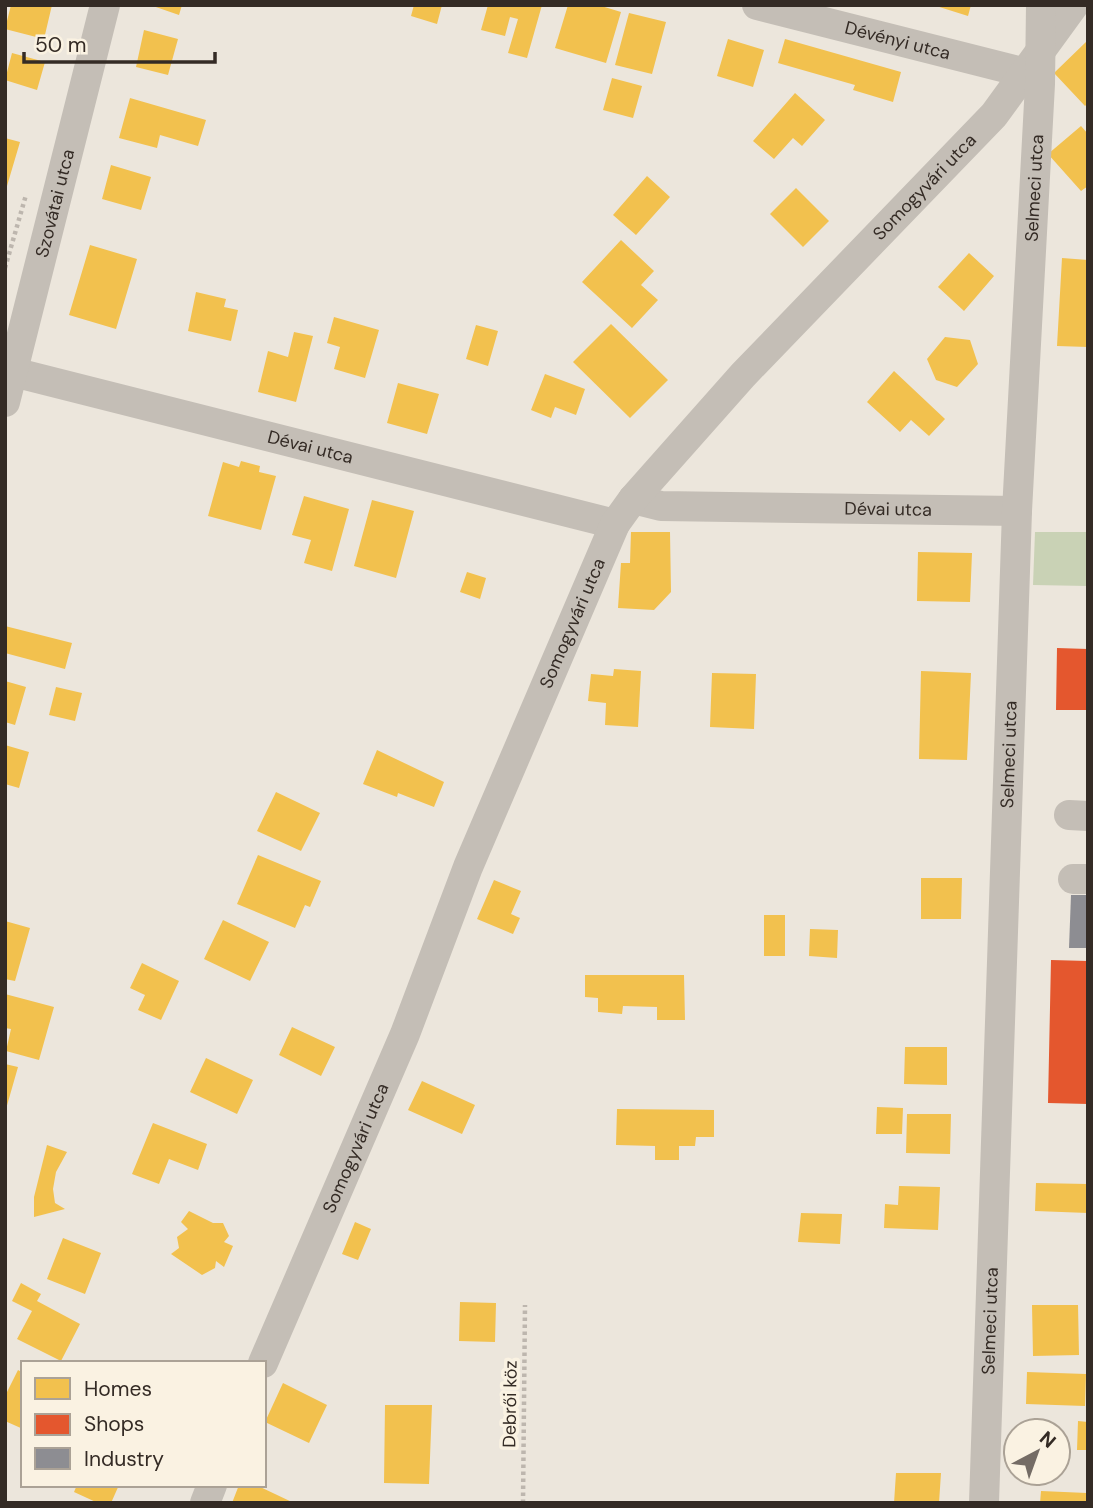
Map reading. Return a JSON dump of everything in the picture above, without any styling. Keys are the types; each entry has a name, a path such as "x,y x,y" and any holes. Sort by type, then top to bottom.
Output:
{"street":[{"name":"Szovátai utca","path":"5,402 9,371 105,5"},
{"name":"Dévényi utca","path":"757,5 1033,68"},
{"name":"Selmeci utca","path":"984,1503 1033,68 1041,5"},
{"name":"Somogyvári utca","path":"264,1361 405,1034 468,867 615,524 633,499 743,375 994,115 1033,68 1074,5"},
{"name":"Dévai utca","path":"9,371 615,524"},
{"name":"Dévai utca","path":"633,499 661,506 1017,511"}],"path":[{"path":"5,268 15,236"},
{"name":"Debrői köz","path":"523,1503 525,1305"}],"green space":[{"path":"1035,532 1088,532 1088,586 1033,585"}],"building: Homes":[{"path":"11,5 52,5 44,39 5,29"},
{"path":"150,5 182,5 179,15"},
{"path":"414,5 442,5 437,24 411,16"},
{"path":"488,5 542,5 527,58 508,53 518,19 510,17 505,36 481,30"},
{"path":"568,5 598,5 621,12 606,63 555,48"},
{"path":"933,5 971,5 968,16"},
{"path":"629,13 666,22 652,74 615,65"},
{"path":"144,30 178,39 168,75 136,67"},
{"path":"728,39 764,50 753,87 717,76"},
{"path":"785,39 901,72 893,102 853,90 855,85 778,63"},
{"path":"1088,40 1088,103 1085,106 1054,73"},
{"path":"12,53 45,62 37,90 5,80"},
{"path":"612,78 642,86 633,118 603,110"},
{"path":"795,93 825,120 802,146 793,138 774,159 753,141"},
{"path":"130,98 206,120 198,146 160,135 157,148 119,138"},
{"path":"1081,126 1088,134 1088,186 1081,191 1048,154"},
{"path":"5,138 20,142 7,186 5,185"},
{"path":"111,165 151,177 141,210 102,199"},
{"path":"647,176 670,197 636,235 613,215"},
{"path":"796,188 829,221 803,247 770,214"},
{"path":"621,240 654,271 641,285 658,300 632,328 582,282"},
{"path":"90,245 137,259 116,329 69,315"},
{"path":"969,253 994,276 964,311 938,287"},
{"path":"1062,258 1088,260 1088,347 1057,346"},
{"path":"196,292 226,299 224,307 238,310 231,341 188,331"},
{"path":"334,317 379,330 365,378 334,369 340,347 327,343"},
{"path":"611,324 668,380 630,418 573,362"},
{"path":"476,325 498,331 488,366 466,359"},
{"path":"294,332 313,336 296,402 258,392 268,351 288,357"},
{"path":"945,337 970,340 978,364 957,387 936,380 927,359"},
{"path":"894,371 945,419 929,436 911,420 900,432 867,402"},
{"path":"545,374 585,389 576,415 555,407 551,418 531,410"},
{"path":"398,383 439,394 427,434 387,423"},
{"path":"241,461 260,466 259,472 276,476 261,530 208,516 223,462 239,467"},
{"path":"304,496 349,509 332,571 304,563 311,540 292,535"},
{"path":"372,500 414,511 396,578 354,566"},
{"path":"631,532 670,532 671,592 654,610 618,608 621,563 630,563"},
{"path":"918,552 972,553 970,602 917,601"},
{"path":"467,572 486,578 480,599 460,592"},
{"path":"5,626 72,643 65,669 5,653"},
{"path":"614,669 641,671 638,727 605,725 606,703 588,701 591,674 613,676"},
{"path":"921,671 971,673 967,760 919,759"},
{"path":"712,673 756,674 754,729 710,727"},
{"path":"5,681 26,687 15,725 5,722"},
{"path":"56,687 82,693 75,721 49,715"},
{"path":"5,745 29,752 19,788 5,784"},
{"path":"377,750 444,782 434,807 398,793 397,797 363,784"},
{"path":"276,792 320,813 301,851 257,831"},
{"path":"258,855 321,881 310,907 305,905 295,928 237,904"},
{"path":"921,878 962,878 961,919 921,919"},
{"path":"494,880 521,891 511,914 520,918 513,934 477,919"},
{"path":"764,915 785,915 785,956 764,956"},
{"path":"223,920 269,942 250,981 204,959"},
{"path":"5,921 30,928 15,981 5,979"},
{"path":"810,929 838,930 837,958 809,956"},
{"path":"142,963 179,981 161,1020 138,1010 145,995 130,988"},
{"path":"585,975 684,975 685,1020 657,1020 657,1007 623,1006 622,1014 598,1012 598,998 585,997"},
{"path":"5,994 54,1007 39,1060 6,1051 11,1029 5,1028"},
{"path":"292,1027 335,1047 321,1076 279,1055"},
{"path":"905,1047 947,1047 947,1085 904,1084"},
{"path":"206,1058 253,1080 237,1114 190,1092"},
{"path":"5,1064 18,1067 6,1109 5,1109"},
{"path":"422,1081 475,1105 462,1134 408,1110"},
{"path":"877,1107 903,1108 902,1134 876,1134"},
{"path":"617,1109 714,1110 714,1137 696,1137 695,1146 679,1146 679,1160 655,1160 655,1146 616,1145"},
{"path":"907,1114 951,1114 950,1154 906,1153"},
{"path":"153,1123 207,1144 198,1170 169,1159 159,1184 132,1174"},
{"path":"47,1145 67,1152 56,1172 53,1189 55,1203 65,1209 34,1217 34,1197"},
{"path":"1036,1183 1088,1184 1088,1213 1035,1211"},
{"path":"899,1186 940,1187 938,1230 884,1228 885,1204 898,1205"},
{"path":"189,1211 213,1223 223,1223 229,1236 224,1242 233,1246 224,1267 216,1261 215,1268 202,1275 171,1254 179,1248 177,1237 188,1229 181,1222"},
{"path":"801,1213 842,1214 840,1244 798,1242"},
{"path":"355,1222 371,1229 358,1260 342,1254"},
{"path":"63,1238 101,1253 85,1294 47,1279"},
{"path":"21,1283 41,1294 37,1301 80,1324 61,1361 17,1339 32,1311 12,1301"},
{"path":"460,1302 496,1303 495,1342 459,1341"},
{"path":"1032,1305 1078,1305 1079,1355 1033,1356"},
{"path":"18,1370 21,1372 21,1428 5,1421 5,1396"},
{"path":"1027,1372 1086,1374 1085,1406 1026,1404"},
{"path":"283,1383 327,1405 309,1443 266,1422"},
{"path":"385,1405 432,1405 429,1484 384,1483"},
{"path":"1078,1421 1088,1422 1088,1450 1077,1450"},
{"path":"896,1473 941,1473 939,1503 894,1503"},
{"path":"76,1487 118,1487 111,1503 98,1503 74,1492"},
{"path":"238,1487 260,1487 294,1503 232,1503"},
{"path":"1041,1491 1087,1493 1086,1503 1040,1503"}],"building: Shops":[{"path":"1057,648 1088,649 1088,710 1056,710"},
{"path":"1051,960 1088,961 1088,1104 1048,1103"}],"building: Industry":[{"path":"1071,895 1088,895 1088,948 1069,948"}]}
